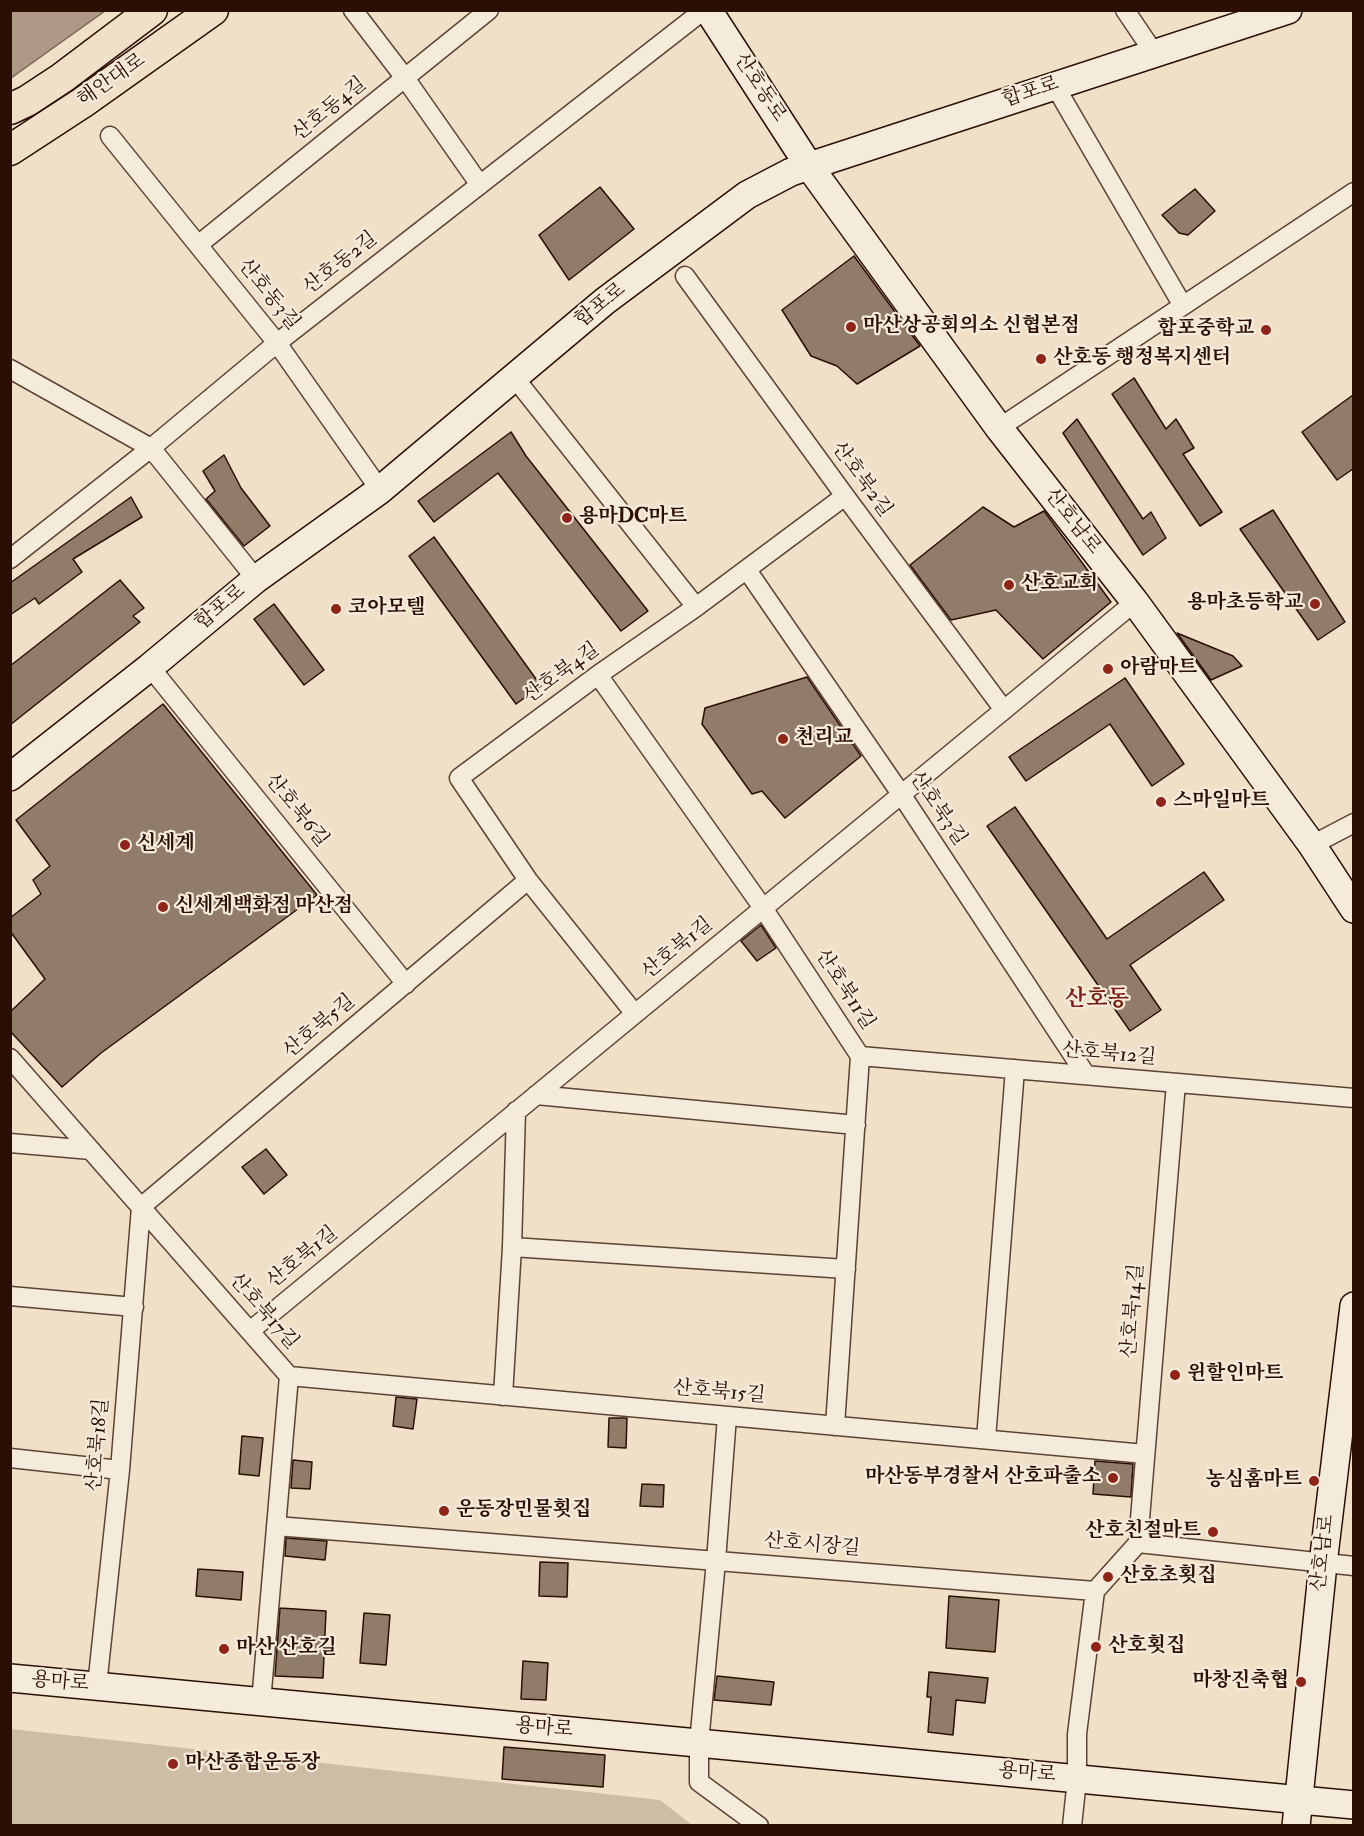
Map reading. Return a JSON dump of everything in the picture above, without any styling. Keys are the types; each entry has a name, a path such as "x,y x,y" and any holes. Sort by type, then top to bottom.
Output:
{"main road":[{"name":"해안대로","path":"10,109 62,78 152,10"},
{"name":"해안대로","path":"11,151 213,10"},
{"name":"산호동로","path":"706,10 809,166"},
{"name":"합포로","path":"10,777 150,667 256,579 380,490 605,301 747,195 791,172 1288,10"},
{"name":"산호남로","path":"809,166 999,428 1135,602 1312,845 1353,909"},
{"name":"산호남로","path":"1297,1813 1353,1306"},
{"name":"용마로","path":"10,1678 1077,1779 1297,1813 1353,1805"}],"street":[{"path":"353,10 405,78 480,185"},
{"name":"산호동4길","path":"198,244 489,10"},
{"name":"산호동2길","path":"10,559 151,448 278,343 706,10"},
{"path":"1125,10 1154,53"},
{"path":"1055,86 1183,306"},
{"name":"산호동3길","path":"110,136 278,343 380,490"},
{"path":"999,428 1183,306 1351,201"},
{"name":"산호북2길","path":"685,276 1004,710"},
{"path":"10,369 151,448 256,579"},
{"path":"514,377 696,607"},
{"name":"산호북4길","path":"635,1014 528,880 459,778 598,675 747,570 845,496"},
{"name":"산호북3길","path":"747,570 901,795 1086,1075"},
{"name":"산호북1길","path":"250,1331 1135,602"},
{"name":"산호북6길","path":"150,667 406,984"},
{"name":"산호북11길","path":"598,675 763,908 860,1056 835,1425"},
{"path":"1312,845 1353,823"},
{"name":"산호북5길","path":"141,1207 528,880"},
{"name":"산호북12길","path":"860,1056 1353,1098"},
{"name":"산호북17길","path":"10,1058 290,1376 261,1702"},
{"path":"986,1439 1015,1069"},
{"name":"산호북14길","path":"1138,1543 1176,1083"},
{"path":"536,1095 856,1125"},
{"path":"503,1396 512,1247 516,1111"},
{"path":"10,1143 91,1150"},
{"name":"산호북18길","path":"97,1686 120,1470 141,1207"},
{"path":"512,1247 846,1269"},
{"path":"10,1296 134,1307"},
{"name":"산호북15길","path":"290,1376 1145,1454"},
{"path":"727,1416 699,1743 699,1782 759,1826"},
{"path":"10,1458 120,1470"},
{"name":"산호시장길","path":"276,1526 1095,1592"},
{"path":"1077,1779 1077,1734 1095,1592 1138,1543 1353,1566"},
{"name":"용마로","path":"1072,1826 1077,1779"}],"shaded area":[{"path":"11,10 105,10 105,11 11,78"},
{"name":"마산종합운동장","path":"11,1729 660,1800 692,1825 11,1825"}],"building":[{"path":"600,187 634,229 569,280 539,235"},
{"path":"1195,189 1215,211 1188,235 1179,233 1162,215"},
{"name":"마산상공회의소 신협본점","path":"854,256 920,346 857,384 837,366 811,356 782,310"},
{"path":"1134,378 1166,429 1176,419 1194,448 1183,454 1222,512 1200,526 1112,394"},
{"path":"1353,395 1353,469 1337,480 1302,432"},
{"path":"1077,419 1143,519 1151,512 1166,538 1143,555 1063,433"},
{"path":"511,432 526,456 648,611 621,631 498,473 434,522 418,501"},
{"path":"224,455 241,488 270,526 244,546 206,499 215,491 203,471"},
{"path":"131,497 142,517 73,559 82,572 39,604 35,598 10,615 10,583"},
{"name":"산호교회","path":"983,507 1014,527 1044,511 1111,602 1043,659 996,610 951,620 910,565"},
{"path":"1273,510 1345,622 1318,640 1240,529"},
{"path":"434,537 541,686 516,704 409,556"},
{"path":"120,580 144,608 133,616 140,622 10,725 10,666"},
{"path":"274,604 324,670 304,685 254,619"},
{"path":"1177,633 1233,656 1242,666 1211,680"},
{"name":"천리교","path":"807,677 861,756 785,818 762,791 752,794 702,724 705,708"},
{"path":"1125,678 1184,764 1152,786 1110,724 1026,781 1009,757"},
{"name":"신세계백화점 마산점","path":"163,704 317,895 101,1053 62,1087 10,1031 10,1012 45,979 10,931 10,918 41,894 33,880 50,866 16,820"},
{"path":"1015,807 1107,939 1204,872 1224,900 1130,965 1161,1010 1130,1031 987,826"},
{"path":"761,925 776,948 757,961 741,941"},
{"path":"266,1149 287,1175 264,1194 242,1167"},
{"path":"396,1397 417,1399 413,1429 393,1426"},
{"path":"609,1418 627,1418 626,1448 608,1447"},
{"path":"242,1436 263,1438 259,1476 239,1474"},
{"path":"293,1460 312,1462 310,1489 291,1488"},
{"name":"마산동부경찰서 산호파출소","path":"1095,1461 1133,1464 1131,1497 1093,1494"},
{"path":"642,1484 664,1485 663,1507 640,1506"},
{"path":"286,1538 327,1541 325,1560 285,1556"},
{"path":"540,1562 568,1563 567,1597 539,1596"},
{"path":"198,1569 243,1572 241,1600 196,1596"},
{"path":"949,1596 999,1600 995,1652 946,1648"},
{"path":"280,1608 326,1611 323,1678 275,1676"},
{"path":"364,1613 390,1615 386,1665 360,1663"},
{"path":"523,1661 548,1663 546,1700 521,1699"},
{"path":"929,1672 988,1678 985,1703 956,1700 953,1735 928,1732 931,1697 927,1697"},
{"path":"717,1676 774,1682 771,1705 714,1700"},
{"path":"504,1747 605,1755 603,1787 502,1779"}],"place":[{"name":"마산상공회의소 신협본점","path":"851,327"},
{"name":"합포중학교","path":"1266,330"},
{"name":"산호동 행정복지센터","path":"1041,359"},
{"name":"용마DC마트","path":"567,518"},
{"name":"산호교회","path":"1009,585"},
{"name":"용마초등학교","path":"1315,604"},
{"name":"코아모텔","path":"336,609"},
{"name":"아람마트","path":"1108,669"},
{"name":"천리교","path":"783,739"},
{"name":"스마일마트","path":"1161,802"},
{"name":"신세계","path":"125,845"},
{"name":"신세계백화점 마산점","path":"163,907"},
{"name":"윈할인마트","path":"1175,1375"},
{"name":"마산동부경찰서 산호파출소","path":"1113,1478"},
{"name":"농심홈마트","path":"1314,1481"},
{"name":"운동장민물횟집","path":"444,1511"},
{"name":"산호친절마트","path":"1213,1532"},
{"name":"산호초횟집","path":"1108,1577"},
{"name":"산호횟집","path":"1096,1647"},
{"name":"마산 산호길","path":"224,1649"},
{"name":"마창진축협","path":"1301,1682"},
{"name":"마산종합운동장","path":"173,1764"}],"district":[{"name":"산호동","path":"1097,1000"}]}
